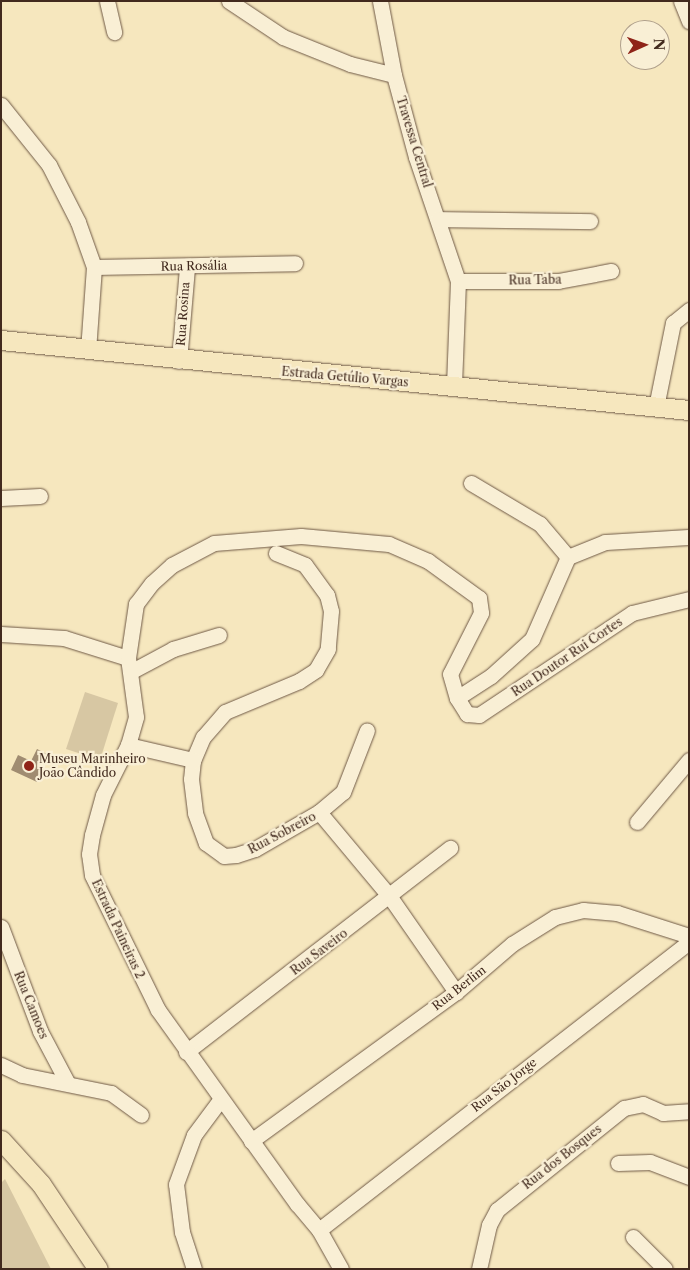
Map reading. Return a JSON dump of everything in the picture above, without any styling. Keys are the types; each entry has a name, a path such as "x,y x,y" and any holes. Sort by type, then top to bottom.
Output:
{"main road":[{"name":"Estrada Getúlio Vargas","path":"1,340 179,361 689,410"},
{"path":"1,1140 41,1184 98,1269"}],"street":[{"path":"107,1 114,32"},
{"path":"229,1 283,37 350,64 394,75"},
{"name":"Travessa Central","path":"380,1 394,75 458,281 454,387"},
{"path":"681,1 689,21"},
{"path":"1,105 61,186 94,268 88,351"},
{"path":"438,219 590,221"},
{"name":"Rua Rosália","path":"94,268 295,264"},
{"name":"Rua Rosina","path":"179,361 187,267"},
{"name":"Rua Taba","path":"458,281 558,281 611,271"},
{"path":"656,407 673,323 689,310"},
{"path":"471,483 540,524 568,557"},
{"path":"1,498 40,496"},
{"name":"Estrada Paineiras 2","path":"341,1269 319,1230 186,1052 139,976 92,875 92,835 103,795 128,745 136,717 130,664 130,625 136,604 152,583 193,553 214,543 271,536 353,540 388,544 428,561 479,598 481,613 450,674 457,698"},
{"path":"457,698 512,660 532,639 568,557 605,542 689,537"},
{"name":"Rua Sobreiro","path":"276,553 305,565 327,595 331,611 328,649 316,670 299,681 246,700 225,712 203,737 193,760 195,813 206,843 224,856 255,849 319,812 390,897 456,992"},
{"name":"Rua Doutor Rui Cortes","path":"457,698 467,714 479,715 632,613 689,599"},
{"path":"1,634 64,638 130,664 219,635"},
{"path":"319,812 343,792 367,730"},
{"path":"128,745 193,760"},
{"path":"637,822 689,760"},
{"name":"Rua Saveiro","path":"186,1052 390,897 450,848"},
{"name":"Rua Berlim","path":"251,1141 456,992 512,944 555,917 583,910 617,913 689,936"},
{"name":"Rua Camoes","path":"1,927 40,1031 67,1082"},
{"name":"Rua São Jorge","path":"319,1230 689,942"},
{"path":"1,1065 22,1075 67,1082 111,1093 141,1115"},
{"path":"194,1269 182,1232 176,1184 194,1135 220,1100"},
{"name":"Rua dos Bosques","path":"479,1269 489,1225 501,1205 624,1108 643,1104 663,1113 689,1111"},
{"path":"618,1163 650,1162 689,1177"},
{"path":"633,1237 665,1269"}],"shaded area":[{"path":"85,692 118,703 100,760 66,749"},
{"path":"5,1179 51,1269 1,1269 1,1183"}],"building":[{"name":"Museu Marinheiro João Cândido","path":"37,749 49,755 37,782 11,770 18,755 31,761"}],"place":[{"name":"Museu Marinheiro João Cândido","path":"29,766"}]}
